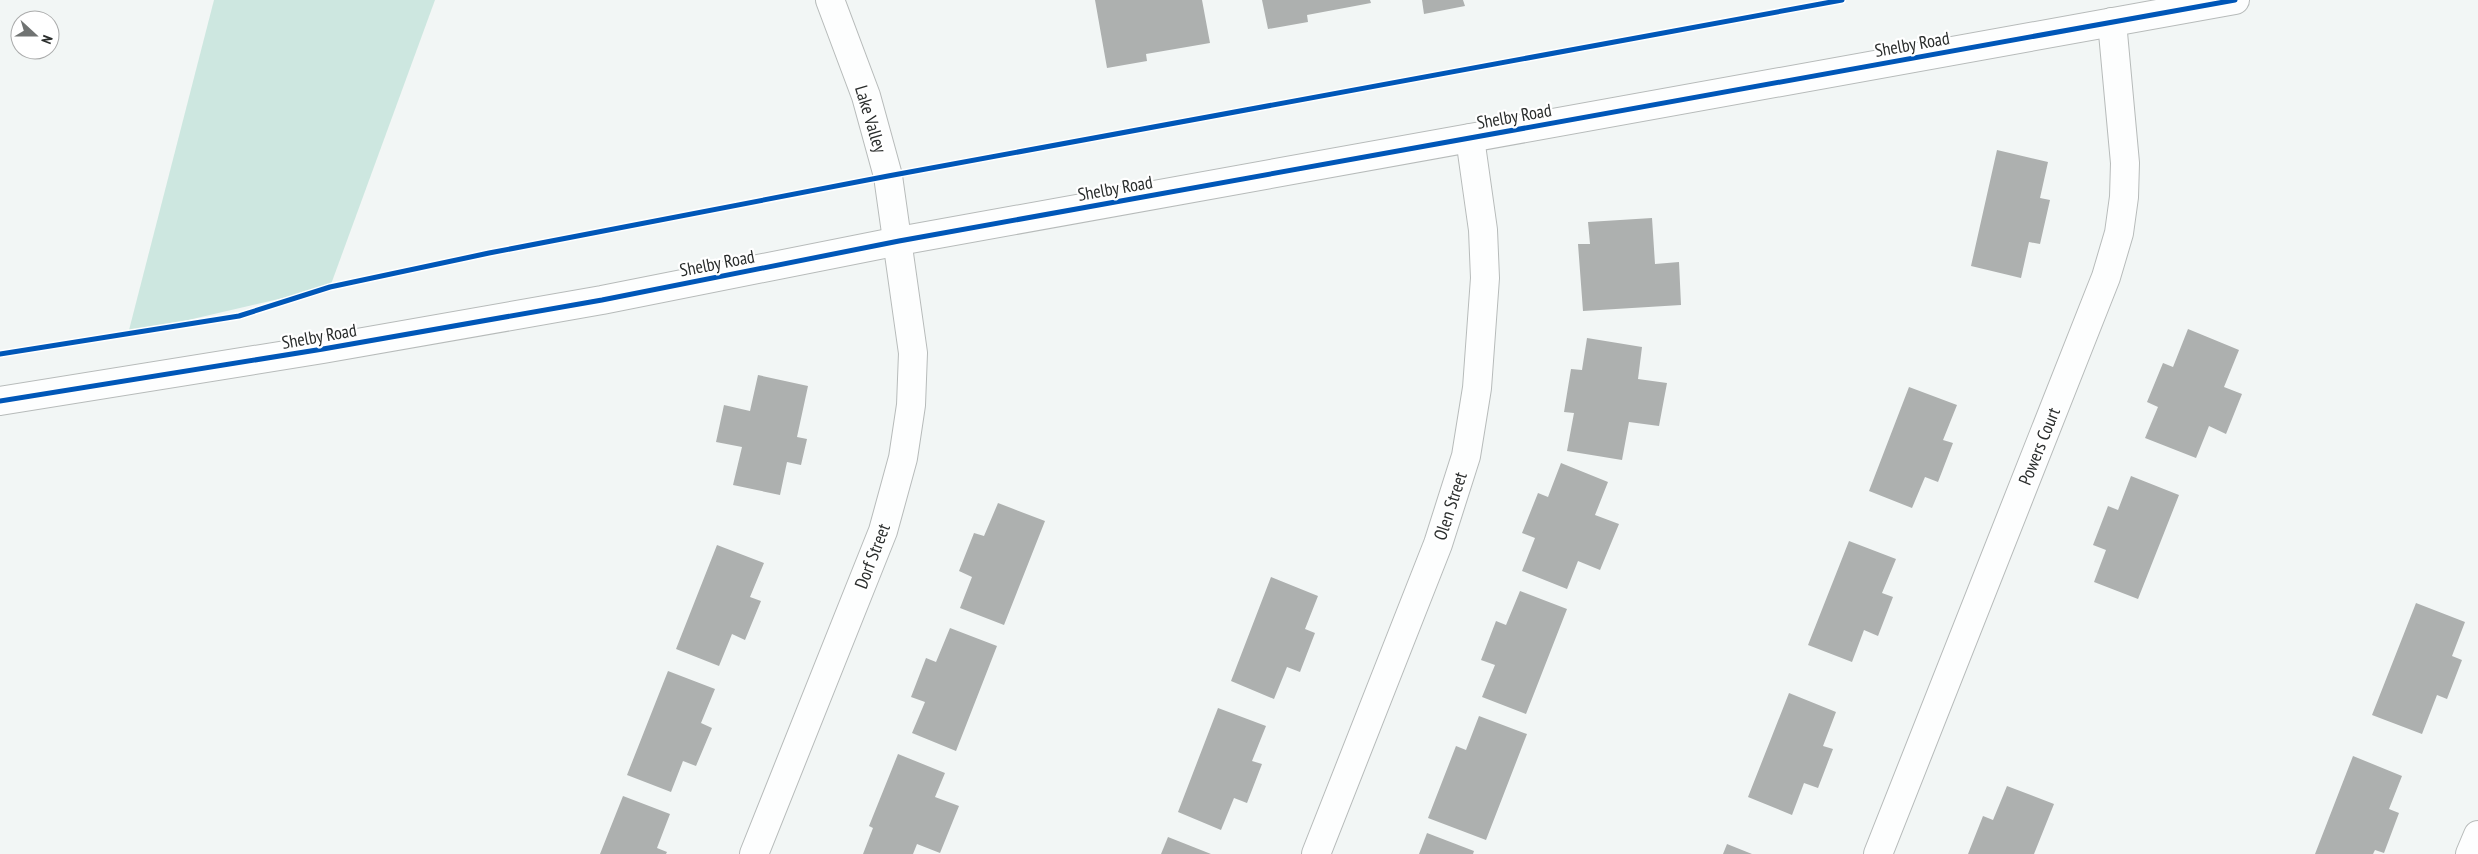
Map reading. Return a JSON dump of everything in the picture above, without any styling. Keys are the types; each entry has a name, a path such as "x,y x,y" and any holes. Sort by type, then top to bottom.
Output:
{"street":[{"name":"Lake Valley","path":"830,0 871,114 888,176 898,241"},
{"name":"Shelby Road","path":"0,401 410,334 602,300 898,241 2235,0"},
{"name":"Powers Court","path":"1878,854 2106,277 2119,233 2124,197 2125,163 2112,22"},
{"name":"Olen Street","path":"1316,854 1438,544 1454,499 1468,448 1473,422 1482,343 1484,278 1483,230 1470,138"},
{"name":"Dorf Street","path":"754,854 883,531 896,492 911,405 913,353 898,241"},
{"path":"2470,854 2478,835"}],"green space":[{"path":"214,0 435,0 330,287 128,334"}],"building":[{"path":"1095,0 1202,0 1210,43 1146,54 1147,61 1107,68"},
{"path":"1262,0 1370,0 1371,3 1307,15 1308,22 1268,29"},
{"path":"1422,0 1463,0 1465,6 1424,14"},
{"path":"1997,150 2048,162 2040,198 2050,200 2040,244 2029,242 2021,278 1971,266"},
{"path":"1652,218 1655,264 1679,262 1681,305 1583,311 1578,244 1590,244 1588,222"},
{"path":"2188,329 2239,350 2224,387 2242,394 2226,434 2209,426 2196,458 2145,438 2158,407 2147,402 2163,363 2173,367"},
{"path":"1587,338 1642,347 1638,379 1667,383 1659,426 1629,422 1622,460 1567,451 1574,413 1564,412 1571,369 1582,370"},
{"path":"758,375 808,386 797,437 807,439 801,465 787,462 780,495 733,485 742,447 716,442 724,405 750,411"},
{"path":"1909,387 1957,405 1943,440 1953,443 1938,482 1925,477 1912,508 1869,491"},
{"path":"1561,463 1608,482 1595,515 1619,524 1600,570 1578,561 1567,589 1522,571 1535,538 1522,533 1538,493 1548,497"},
{"path":"2131,476 2179,495 2138,599 2094,582 2106,550 2093,545 2108,506 2118,510"},
{"path":"998,503 1045,521 1004,625 960,608 972,577 959,571 974,533 984,536"},
{"path":"1849,541 1896,559 1882,593 1893,597 1878,636 1864,630 1852,662 1808,645"},
{"path":"717,545 764,563 750,597 761,601 745,640 732,634 719,666 676,649"},
{"path":"1271,577 1318,596 1305,629 1315,633 1300,672 1287,667 1274,699 1231,681"},
{"path":"1520,591 1567,609 1526,714 1482,697 1495,665 1481,660 1496,621 1506,625"},
{"path":"2416,603 2465,622 2452,656 2462,660 2447,699 2437,695 2422,734 2372,715"},
{"path":"950,628 997,646 956,751 912,733 925,702 911,697 926,658 936,662"},
{"path":"668,671 715,689 701,723 712,728 696,766 683,761 671,792 627,775"},
{"path":"1789,693 1836,712 1823,746 1833,749 1818,788 1804,783 1792,815 1748,797"},
{"path":"1218,708 1266,726 1252,761 1262,764 1247,803 1234,798 1221,830 1178,812"},
{"path":"1479,716 1527,734 1486,840 1428,818 1456,746 1466,750"},
{"path":"898,754 945,773 935,797 959,806 940,853 917,844 913,854 863,854 873,828 869,826"},
{"path":"2353,756 2402,776 2389,809 2399,813 2384,853 2375,850 2373,854 2315,854"},
{"path":"2007,786 2054,804 2034,854 1968,854 1983,816 1993,820"},
{"path":"623,796 670,814 657,848 667,852 666,854 600,854"},
{"path":"1427,833 1474,851 1473,854 1419,854"},
{"path":"1168,837 1211,854 1161,854"},
{"path":"1727,844 1752,854 1723,854"}],"cycle path":[{"path":"0,354 239,316 330,287 489,253 888,176 1842,0"},
{"path":"0,401 323,349 602,300 899,241 2235,0"}]}
